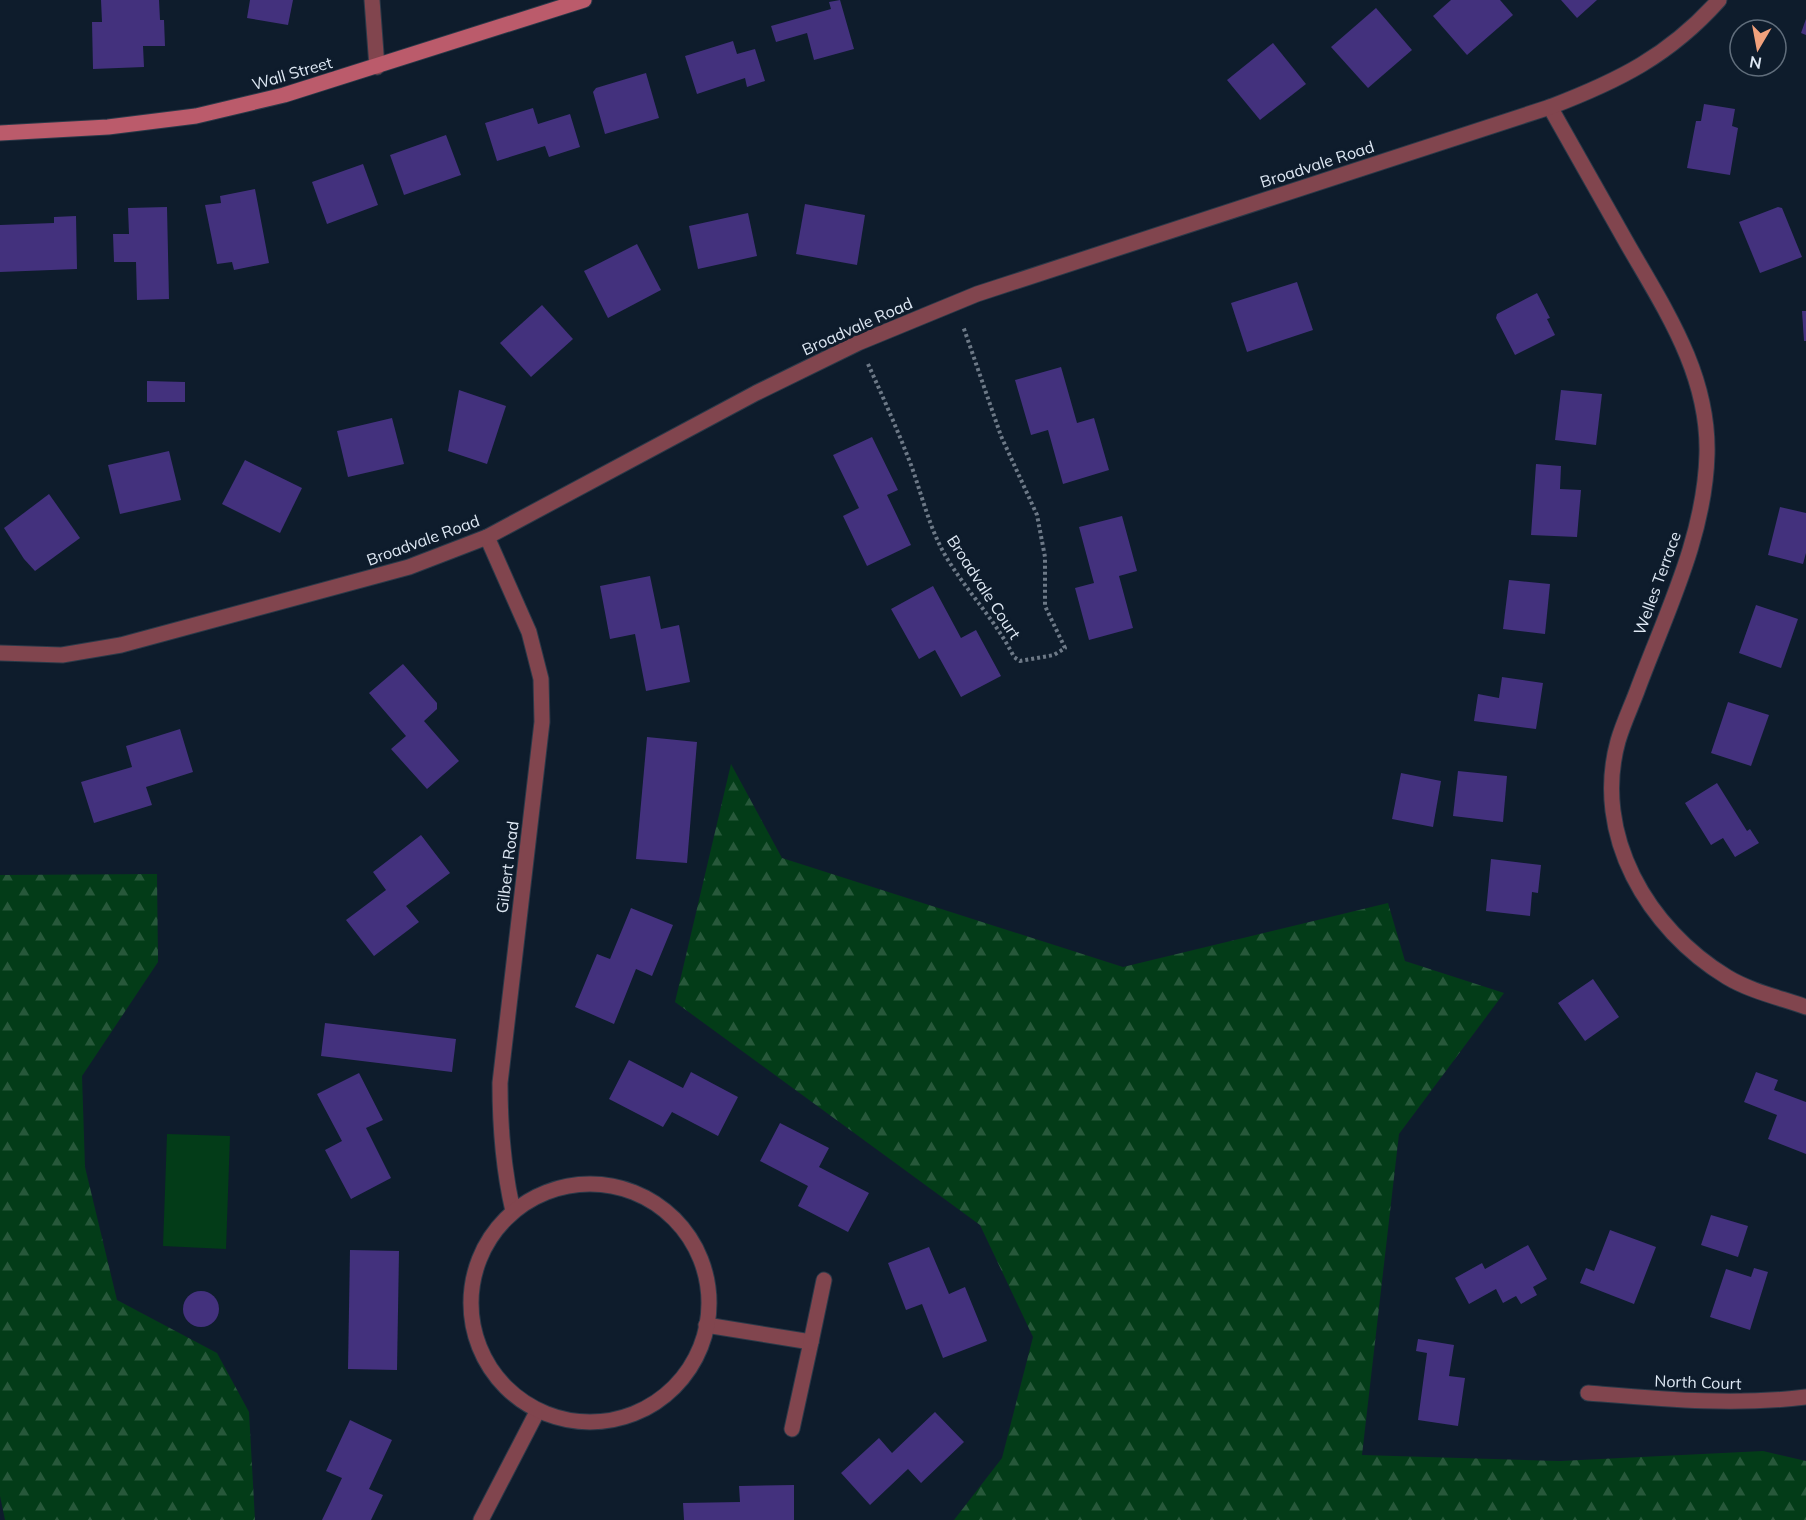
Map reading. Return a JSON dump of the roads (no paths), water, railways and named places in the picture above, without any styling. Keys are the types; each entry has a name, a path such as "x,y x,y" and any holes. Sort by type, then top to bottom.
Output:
{"street":[{"path":"372,0 377,67"},
{"name":"Wall Street","path":"0,133 108,128 196,116 284,95 584,0"},
{"name":"Broadvale Road","path":"0,653 62,655 121,645 409,567 488,537 756,393 858,343 955,303 1550,107 1605,86 1656,58 1693,29 1719,0"},
{"name":"Welles Terrace","path":"1550,107 1685,344 1702,397 1707,453 1701,510 1686,561 1618,742 1612,786 1616,831 1629,873 1655,915 1688,951 1730,979 1806,1007"},
{"name":"Gilbert Road","path":"488,537 529,632 541,679 542,722 500,1083 501,1142 513,1211"},
{"path":"584,1183 622,1187 657,1203 685,1230 704,1264 710,1302 706,1325 704,1340 686,1374 658,1401 622,1418 582,1422 537,1412 508,1390 484,1358 471,1320 472,1280 486,1242 513,1211 546,1191 584,1183"},
{"path":"792,1429 824,1280"},
{"path":"706,1325 811,1342"},
{"name":"North Court","path":"1588,1393 1712,1402 1767,1402 1806,1397"},
{"path":"481,1520 537,1412"}]}
